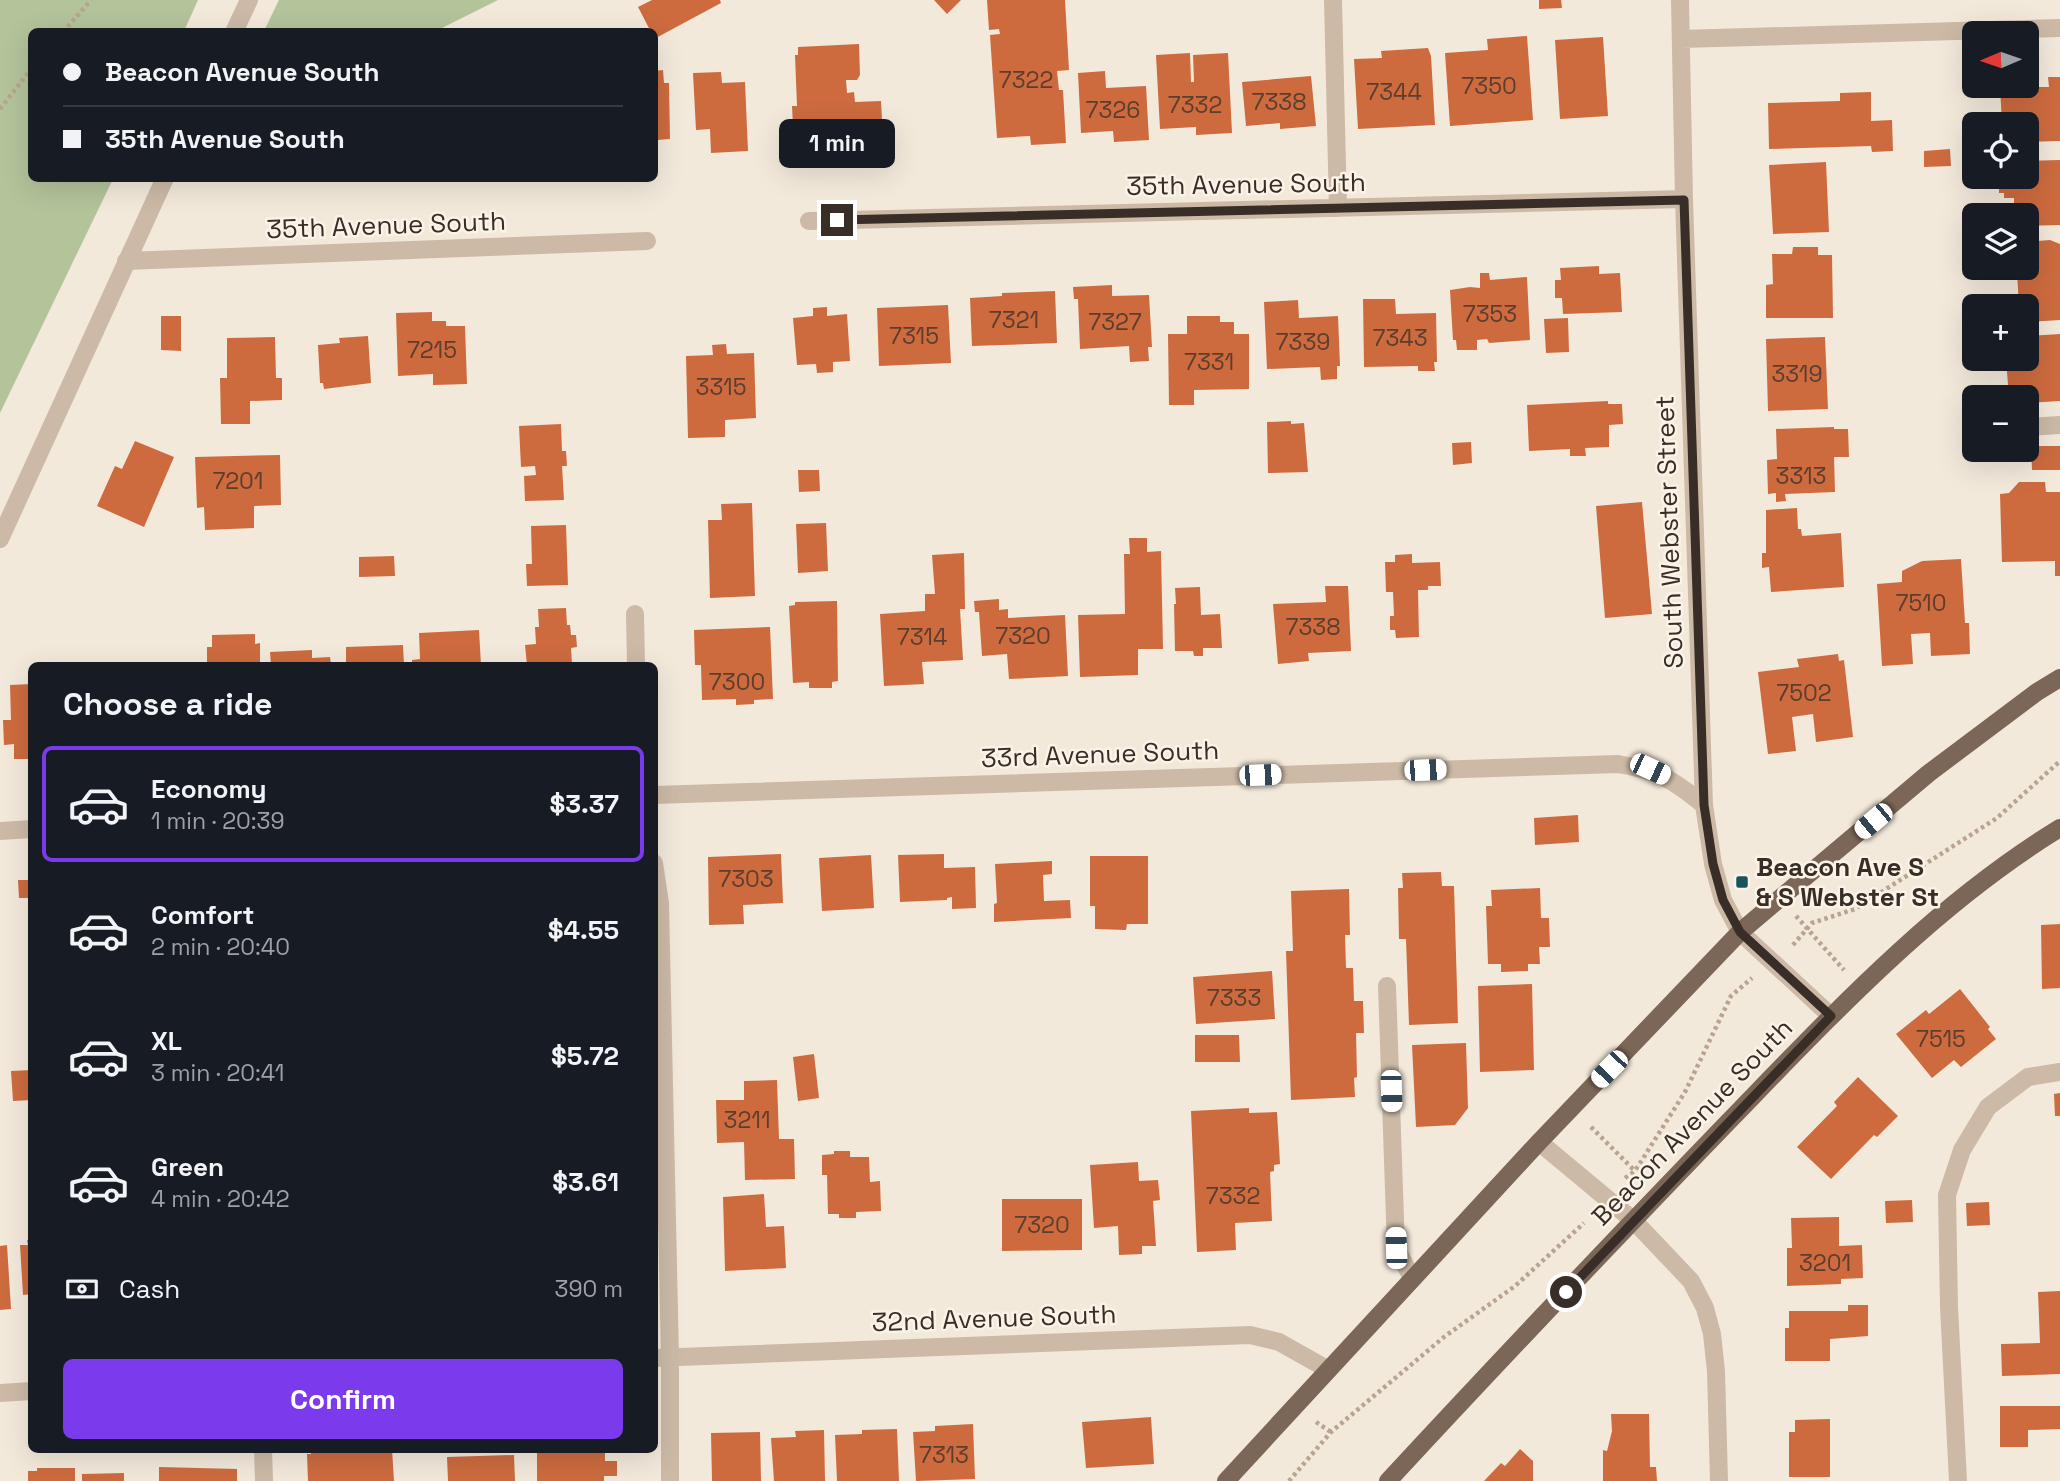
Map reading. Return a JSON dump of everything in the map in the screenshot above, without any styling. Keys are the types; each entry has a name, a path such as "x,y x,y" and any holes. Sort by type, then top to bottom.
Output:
{"main road":[{"path":"1226,1481 1539,1142 1740,932 1929,773 2037,692 2060,678"},
{"name":"Beacon Avenue South","path":"1388,1481 1831,1016 1924,927 2060,828"}],"street":[{"path":"236,28 249,0"},
{"path":"1333,0 1338,208"},
{"name":"South Webster Street","path":"1680,0 1704,805 1713,864 1723,900 1740,932 1831,1016"},
{"path":"1681,39 2060,28"},
{"path":"0,539 163,182"},
{"name":"35th Avenue South","path":"809,221 1684,200"},
{"name":"35th Avenue South","path":"127,261 648,241"},
{"path":"2039,426 2060,425"},
{"path":"635,614 636,662"},
{"name":"33rd Avenue South","path":"658,795 1618,764 1650,769 1674,781 1704,805"},
{"path":"0,831 28,829"},
{"path":"658,890 662,1357 670,1481"},
{"path":"1387,986 1396,1248 1412,1278"},
{"path":"1958,1481 1949,1307 1947,1195 1962,1150 1988,1108 2028,1077 2060,1072"},
{"path":"1539,1142 1634,1220 1691,1281 1705,1308 1712,1334 1716,1371 1719,1481"},
{"name":"32nd Avenue South","path":"662,1357 1250,1335 1279,1342 1327,1369"},
{"path":"0,1393 28,1391"},
{"path":"263,1453 264,1481"}],"path":[{"path":"66,28 91,0"},
{"path":"0,109 28,73"},
{"path":"1791,946 1812,923 1855,909 1997,818 2060,761"},
{"path":"1793,913 1847,973"},
{"path":"1588,1125 1635,1171 1685,1092 1731,996 1756,976"},
{"path":"1289,1481 1331,1432 1444,1337 1515,1286 1584,1223"},
{"path":"1315,1422 1331,1432"}],"green space":[{"path":"0,0 198,0 185,28 28,28 28,182 112,182 0,413"},
{"path":"279,0 498,0 442,28 265,28"}],"building":[{"path":"652,0 720,0 721,3 658,37 658,28 649,28 638,7"},
{"path":"934,0 961,0 947,14"},
{"path":"987,0 1065,0 1069,70 1057,71 1059,90 1063,90 1066,143 1031,145 1030,136 997,138 990,35 1000,34 999,29 989,30"},
{"path":"1539,0 1561,0 1562,8 1539,9"},
{"path":"1527,36 1533,120 1450,126 1445,53 1488,50 1487,39"},
{"path":"1603,37 1608,116 1560,119 1555,40"},
{"path":"859,44 860,75 857,80 846,80 847,93 854,92 855,102 881,101 883,138 858,139 858,143 794,146 792,106 797,106 795,55 798,55 798,47"},
{"path":"1428,48 1431,56 1435,125 1358,129 1354,59 1382,58 1381,51"},
{"path":"1190,53 1191,82 1194,82 1193,55 1228,53 1232,133 1196,135 1196,127 1160,129 1156,55"},
{"path":"663,70 664,83 669,83 670,139 658,140 658,71"},
{"path":"1105,71 1106,88 1146,86 1149,140 1114,142 1113,131 1081,133 1078,73"},
{"path":"721,72 722,83 745,82 748,151 711,153 710,129 696,130 693,73"},
{"path":"1311,76 1316,126 1280,129 1280,123 1246,126 1242,82"},
{"path":"2048,77 2060,77 2060,141 2039,142 2039,112 2001,112 2001,98 2039,98 2039,87 2049,87"},
{"path":"1871,92 1871,121 1892,120 1893,151 1872,152 1871,146 1769,149 1768,103 1840,101 1840,93"},
{"path":"1950,149 1951,166 1924,167 1924,151"},
{"path":"2060,160 2060,225 2039,226 2039,203 2014,203 2014,198 2004,198 2004,193 1999,193 1999,189 2039,189 2039,161"},
{"path":"1826,162 1829,232 1773,234 1769,165"},
{"path":"2050,240 2060,244 2060,320 2039,321 2039,294 2018,294 2017,280 2039,280 2039,241"},
{"path":"1793,247 1818,247 1818,255 1832,255 1833,318 1766,318 1766,285 1773,284 1772,254 1792,254"},
{"path":"1599,266 1599,274 1620,273 1622,312 1563,314 1562,298 1555,298 1555,280 1561,280 1560,268"},
{"path":"1480,273 1489,273 1490,280 1527,277 1530,340 1489,343 1487,339 1477,340 1477,350 1457,350 1456,340 1453,340 1450,290 1480,288"},
{"path":"1112,285 1112,296 1149,295 1152,347 1148,347 1149,361 1130,362 1129,346 1080,349 1078,299 1074,299 1073,287"},
{"path":"1055,291 1057,343 972,346 970,298 1002,296 1002,293"},
{"path":"1363,299 1395,299 1396,314 1436,313 1435,371 1418,371 1418,366 1364,367"},
{"path":"1298,300 1299,318 1338,316 1340,366 1337,366 1337,379 1321,380 1320,367 1267,369 1264,302"},
{"path":"948,305 951,363 879,366 877,308"},
{"path":"827,307 827,316 847,314 850,361 833,362 833,372 817,373 816,364 797,365 793,318 813,316 813,308"},
{"path":"432,312 432,321 446,321 446,326 465,326 467,384 433,385 433,374 398,376 396,313"},
{"path":"161,316 181,316 181,351 161,350"},
{"path":"1187,316 1220,316 1220,322 1234,322 1234,334 1249,334 1249,389 1194,390 1194,405 1169,405 1168,334 1187,334"},
{"path":"1568,318 1569,352 1546,353 1544,319"},
{"path":"2060,334 2060,401 2039,402 2039,385 2008,385 2007,371 2039,371 2039,335"},
{"path":"368,336 371,383 324,389 323,383 320,383 318,345 340,343 339,338"},
{"path":"275,337 276,378 282,378 282,400 250,401 250,424 221,424 220,378 227,378 227,338"},
{"path":"1825,337 1828,409 1768,411 1766,339"},
{"path":"726,344 727,354 754,353 756,418 725,420 725,437 688,438 686,356 713,355 712,345"},
{"path":"1608,401 1608,404 1622,404 1623,424 1609,425 1609,447 1585,448 1586,456 1570,456 1570,449 1529,451 1527,405"},
{"path":"1291,421 1291,424 1304,423 1308,472 1268,473 1267,422"},
{"path":"561,424 562,451 566,451 567,466 562,466 564,500 525,501 524,476 536,475 535,466 521,467 519,426"},
{"path":"1776,429 1848,429 1849,457 1834,457 1835,492 1785,494 1786,501 1776,502 1776,493 1768,494 1767,460 1777,459"},
{"path":"135,441 174,457 144,527 97,506 115,466 122,469"},
{"path":"1471,442 1472,463 1453,465 1452,443"},
{"path":"2039,446 2060,446 2060,470 2032,470 2032,462 2039,462"},
{"path":"280,455 281,505 254,506 254,528 205,530 204,507 197,508 195,457"},
{"path":"798,470 819,470 820,491 799,492"},
{"path":"2019,482 2045,482 2046,492 2060,492 2060,576 2055,576 2055,561 2002,562 2000,494 2009,493"},
{"path":"1642,502 1652,614 1605,618 1596,506"},
{"path":"752,503 755,596 710,598 708,520 722,520 721,504"},
{"path":"1797,508 1798,529 1801,529 1802,536 1841,533 1844,587 1771,592 1769,567 1762,568 1762,553 1766,553 1766,510"},
{"path":"826,523 828,571 798,573 796,524"},
{"path":"566,525 568,585 527,586 526,564 532,564 531,526"},
{"path":"1129,538 1147,538 1147,552 1161,551 1163,649 1138,649 1138,675 1080,677 1078,615 1125,614 1124,554 1130,554"},
{"path":"964,553 965,609 960,609 963,660 922,662 924,684 884,686 880,614 925,611 925,594 935,594 932,555"},
{"path":"1412,554 1412,563 1440,562 1441,586 1428,586 1428,590 1418,590 1419,637 1396,638 1395,630 1390,630 1390,616 1394,616 1393,592 1386,592 1385,562 1395,562 1395,555"},
{"path":"394,556 395,576 359,577 359,557"},
{"path":"1961,559 1970,654 1931,656 1930,633 1911,634 1913,664 1882,666 1877,584 1902,582 1902,571 1922,561"},
{"path":"1325,586 1348,586 1351,651 1308,653 1309,661 1278,664 1273,604 1326,602"},
{"path":"1200,587 1201,615 1220,614 1222,648 1203,648 1203,656 1194,656 1193,651 1175,651 1175,588"},
{"path":"999,599 999,610 1008,609 1008,618 1065,615 1068,676 1009,679 1007,654 982,656 979,612 975,612 974,601"},
{"path":"837,601 838,681 832,682 832,688 809,688 809,682 793,683 789,606 795,605 795,602"},
{"path":"566,608 567,625 570,625 571,635 576,635 577,647 571,648 572,662 527,662 525,645 536,644 538,609"},
{"path":"770,627 773,699 736,705 736,699 702,700 701,665 695,665 694,630"},
{"path":"479,630 481,662 412,662 420,659 419,633"},
{"path":"255,634 255,644 260,643 260,662 207,662 207,647 212,647 212,635"},
{"path":"403,645 404,662 346,662 346,647"},
{"path":"312,650 312,658 330,657 331,662 271,662 270,652"},
{"path":"1838,654 1839,661 1844,660 1853,737 1816,742 1813,714 1792,717 1796,751 1768,754 1758,672 1799,667 1797,659"},
{"path":"28,684 28,759 14,759 14,744 4,745 3,720 11,720 10,685"},
{"path":"1578,815 1579,842 1535,845 1534,818"},
{"path":"781,854 783,903 743,905 744,924 709,925 708,857"},
{"path":"944,854 944,868 975,867 976,908 952,909 952,897 947,900 900,902 898,855"},
{"path":"871,855 874,908 822,911 819,858"},
{"path":"1090,856 1148,856 1148,924 1127,924 1126,930 1095,929 1095,906 1090,906"},
{"path":"1052,861 1052,874 1043,875 1044,901 1070,900 1071,918 994,922 994,904 997,903 995,864"},
{"path":"1441,872 1442,886 1454,886 1458,1023 1409,1025 1406,939 1399,939 1398,888 1403,888 1402,873"},
{"path":"18,880 28,880 28,898 19,898"},
{"path":"1540,888 1541,918 1549,918 1550,947 1539,947 1540,964 1528,964 1528,971 1501,972 1501,964 1488,964 1486,906 1492,906 1491,890"},
{"path":"1349,889 1350,935 1345,935 1346,968 1353,968 1354,1001 1363,1001 1364,1033 1356,1033 1355,1097 1291,1100 1286,951 1293,951 1291,891"},
{"path":"2060,924 2060,988 2042,989 2041,925"},
{"path":"1272,971 1275,1019 1196,1024 1193,977"},
{"path":"1532,984 1534,1070 1480,1072 1478,986"},
{"path":"1960,989 1990,1027 1988,1029 1996,1039 1961,1067 1954,1060 1932,1078 1896,1034 1926,1010 1929,1014"},
{"path":"1195,1035 1239,1035 1240,1062 1195,1062"},
{"path":"1466,1043 1468,1108 1455,1125 1416,1127 1412,1045"},
{"path":"814,1054 819,1098 798,1101 793,1057"},
{"path":"28,1070 28,1100 13,1101 11,1071"},
{"path":"1858,1077 1898,1116 1877,1137 1874,1135 1831,1179 1797,1147 1837,1106 1834,1102"},
{"path":"777,1080 779,1139 794,1139 795,1179 745,1180 744,1142 717,1143 716,1100 744,1100 744,1081"},
{"path":"2060,1093 2060,1116 2055,1116 2054,1094"},
{"path":"1249,1108 1249,1113 1277,1112 1280,1164 1274,1165 1274,1171 1270,1172 1272,1221 1235,1223 1236,1250 1197,1252 1191,1111"},
{"path":"834,1151 850,1151 850,1157 869,1157 870,1182 880,1181 881,1211 856,1212 856,1218 839,1218 839,1214 828,1214 827,1175 822,1175 822,1155 834,1154"},
{"path":"1138,1162 1139,1181 1158,1180 1160,1200 1153,1201 1156,1246 1142,1246 1142,1254 1119,1255 1118,1226 1094,1228 1090,1165"},
{"path":"764,1194 766,1227 784,1226 786,1268 725,1271 723,1197"},
{"path":"1002,1199 1082,1199 1082,1250 1002,1251"},
{"path":"1912,1200 1913,1222 1886,1223 1885,1201"},
{"path":"1989,1202 1990,1225 1967,1226 1966,1203"},
{"path":"1839,1217 1839,1246 1862,1245 1863,1278 1841,1279 1841,1284 1787,1286 1787,1248 1792,1248 1791,1218"},
{"path":"7,1245 11,1309 0,1310 0,1246"},
{"path":"20,1245 28,1245 28,1294 23,1295"},
{"path":"2060,1291 2060,1374 2002,1376 2001,1344 2040,1343 2038,1292"},
{"path":"1848,1305 1868,1305 1868,1336 1830,1339 1830,1361 1785,1361 1785,1328 1789,1328 1789,1311 1848,1311"},
{"path":"2000,1406 2060,1406 2060,1429 2028,1430 2028,1447 2000,1447"},
{"path":"1611,1414 1649,1414 1650,1467 1656,1467 1657,1481 1603,1481 1603,1450 1607,1451 1612,1431"},
{"path":"1151,1417 1154,1464 1086,1468 1082,1422"},
{"path":"1830,1419 1830,1477 1789,1477 1789,1432 1795,1432 1795,1420"},
{"path":"973,1424 975,1479 916,1481 913,1432 935,1431 935,1426"},
{"path":"897,1429 899,1481 837,1481 835,1435 862,1434 862,1430"},
{"path":"824,1430 825,1481 774,1481 771,1438 796,1437 795,1431"},
{"path":"760,1432 761,1481 712,1481 711,1433"},
{"path":"1520,1449 1533,1461 1533,1481 1484,1481 1501,1463 1505,1466"},
{"path":"392,1453 394,1481 308,1481 307,1454"},
{"path":"537,1453 605,1453 605,1461 617,1461 617,1476 604,1476 604,1481 537,1481"},
{"path":"514,1455 515,1481 448,1481 447,1457"},
{"path":"159,1467 237,1469 237,1481 159,1481"},
{"path":"37,1468 75,1468 75,1481 28,1481 28,1471 37,1471"},
{"path":"124,1473 124,1481 82,1481 82,1474"}],"place":[{"name":"Beacon Ave S & S Webster St","path":"1742,882"}],"route":[{"path":"837,220 1684,200 1704,805 1713,864 1723,900 1740,932 1831,1016 1566,1292"}]}
